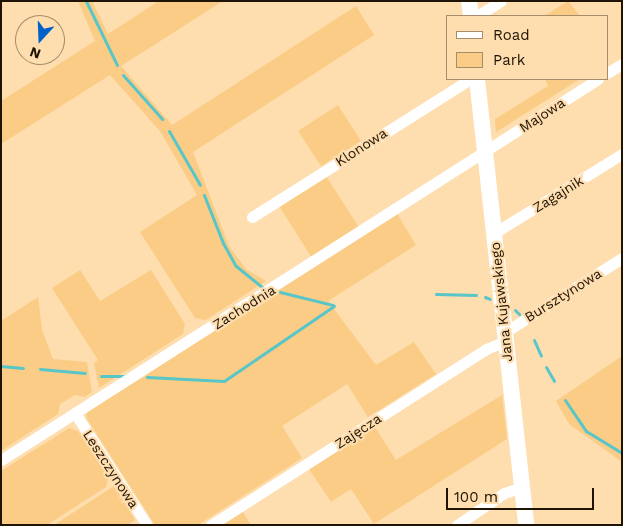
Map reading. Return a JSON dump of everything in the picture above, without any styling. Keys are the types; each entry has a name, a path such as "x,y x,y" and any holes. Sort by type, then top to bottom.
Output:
{"main road":[{"path":"469,1 471,15"},
{"name":"Jana Kujawskiego","path":"477,80 526,525"}],"street":[{"path":"479,15 501,1"},
{"path":"608,72 622,64"},
{"name":"Klonowa","path":"252,217 468,80"},
{"name":"Majowa","path":"486,152 596,80"},
{"name":"Zachodnia","path":"1,460 486,152"},
{"name":"Zagajnik","path":"494,233 622,154"},
{"name":"Bursztynowa","path":"505,337 622,258"},
{"name":"Zajęcza","path":"212,525 505,337"},
{"name":"Leszczynowa","path":"75,413 147,525"},
{"path":"457,525 504,493 522,487"}],"green space":[{"path":"78,1 92,1 108,34 159,1 223,1 121,66 172,125 356,6 374,35 193,152 229,246 246,269 266,281 206,320 195,318 140,232 197,195 160,131 110,75 1,144 1,101 57,65 65,65 65,60 95,41"},
{"path":"568,1 579,15 546,15"},
{"path":"545,80 578,80 496,132 495,119 548,86"},
{"path":"338,105 361,141 321,166 298,131"},
{"path":"326,176 360,229 312,258 279,206"},
{"path":"396,212 416,245 328,301 376,365 414,342 436,374 368,417 347,384 282,426 302,458 198,525 155,525 87,419 86,410"},
{"path":"80,270 100,301 151,270 185,324 183,334 99,388 94,363 98,360 52,288"},
{"path":"38,297 42,330 53,359 87,362 92,392 85,397 75,395 60,404 58,414 1,451 1,321"},
{"path":"622,356 622,462 569,424 556,401"},
{"path":"502,395 507,439 374,524 351,489 331,502 309,469 375,427 396,460"},
{"path":"69,428 78,431 93,452 108,478 106,487 47,525 1,525 1,471"},
{"path":"114,486 135,520 128,525 54,525"},
{"path":"242,511 251,525 220,525"}],"waterway":[{"path":"86,1 117,65"},
{"path":"123,75 162,119"},
{"path":"169,131 200,185"},
{"path":"204,195 223,243 236,266 263,288"},
{"path":"280,292 333,305"},
{"path":"436,294 476,295"},
{"path":"485,297 490,299"},
{"path":"147,377 224,381 334,306"},
{"path":"515,310 519,314"},
{"path":"534,340 541,356"},
{"path":"1,366 23,368"},
{"path":"546,367 554,381"},
{"path":"40,369 85,373"},
{"path":"101,376 125,376"},
{"path":"565,400 586,431 622,453"}]}
